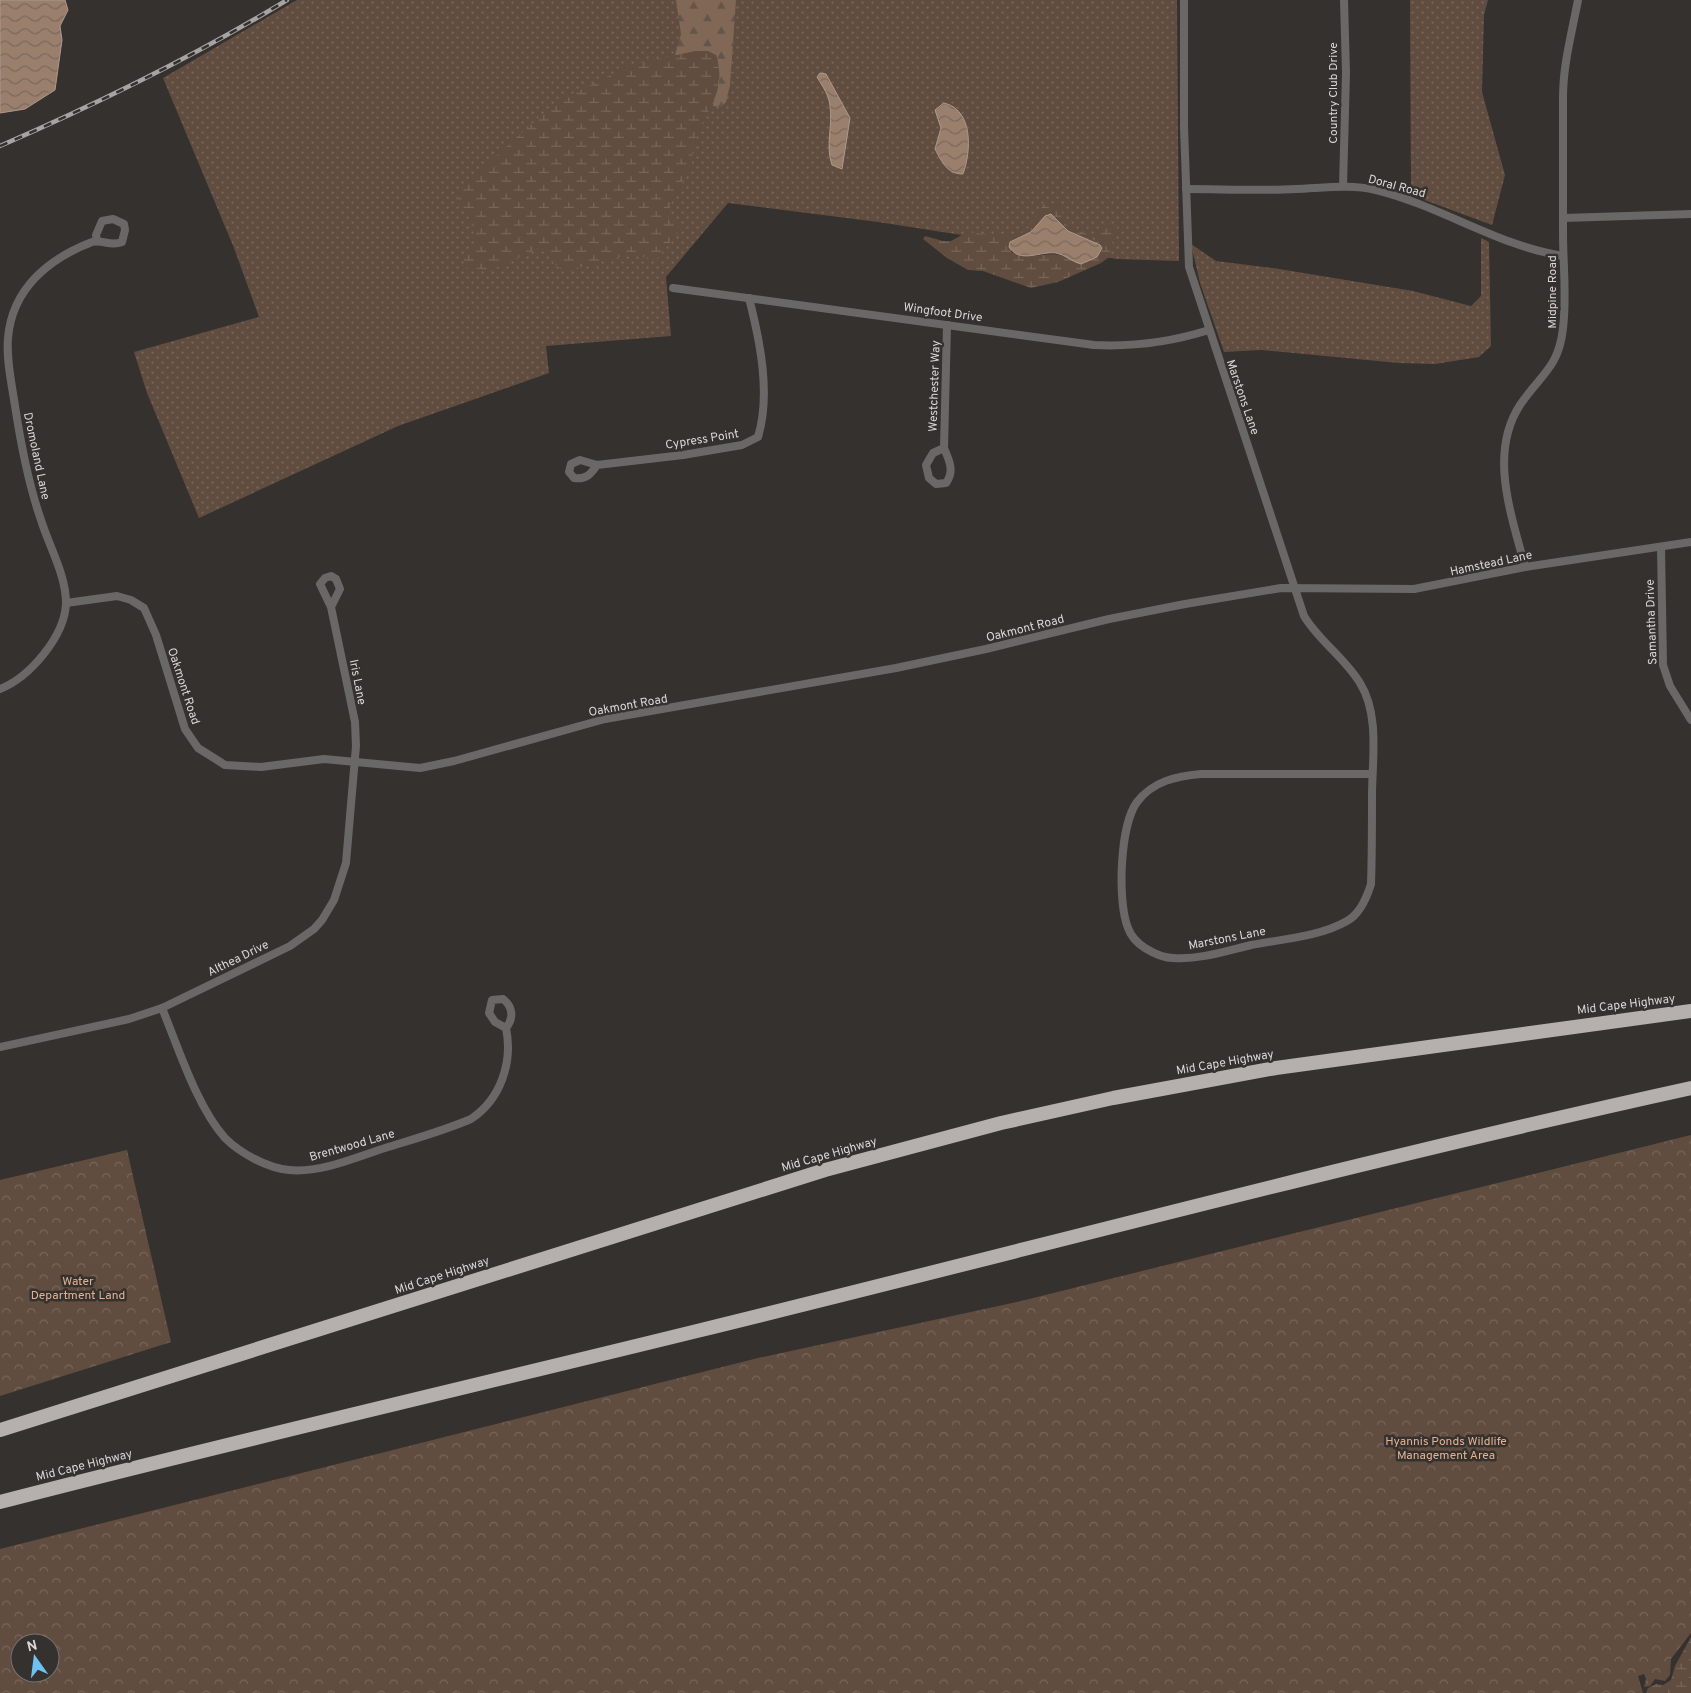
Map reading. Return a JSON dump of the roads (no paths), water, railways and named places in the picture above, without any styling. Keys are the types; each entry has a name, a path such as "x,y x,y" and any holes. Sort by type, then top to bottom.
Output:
{"highway":[{"name":"Mid Cape Highway","path":"0,1430 816,1172 1001,1123 1114,1098 1276,1068 1691,1011"},
{"name":"Mid Cape Highway","path":"0,1502 370,1409 698,1331 1313,1177 1691,1088"}],"street":[{"name":"Marstons Lane","path":"1184,0 1186,189 1189,267 1259,483 1286,554 1304,616 1311,627 1346,664 1362,685 1371,721 1372,774 1371,884 1367,896 1349,921 1306,935 1187,958 1171,958 1156,954 1143,947 1128,930 1124,915 1123,897 1125,834 1134,807 1152,788 1174,777 1201,774 1372,774"},
{"name":"Country Club Drive","path":"1343,186 1346,72 1344,0"},
{"name":"Midpine Road","path":"1525,567 1507,490 1505,449 1509,429 1520,406 1546,374 1561,347 1565,310 1563,256 1564,80 1578,0"},
{"name":"Doral Road","path":"1186,189 1295,189 1343,186 1374,190 1405,198 1532,249 1563,256"},
{"path":"1563,218 1691,214"},
{"name":"Dromoland Lane","path":"0,689 14,682 29,669 57,637 62,626 66,603 62,580 41,523 24,455 14,401 8,340 14,310 30,282 50,263 63,255 97,241"},
{"name":"Wingfoot Drive","path":"673,288 1107,345 1156,343 1179,339 1209,330"},
{"name":"Cypress Point","path":"597,465 710,451 742,445 758,437 763,421 763,391 761,363 749,298"},
{"name":"Westchester Way","path":"944,448 934,454 926,465 929,478 936,484 946,483 950,474 950,462 944,448 947,324"},
{"name":"Hamstead Lane","path":"1295,588 1414,589 1525,567 1691,542"},
{"name":"Samantha Drive","path":"1661,547 1663,665 1670,686 1691,720"},
{"name":"Oakmont Road","path":"66,603 116,596 131,600 144,608 156,635 185,729 198,748 225,765 261,767 324,759 410,768 436,765 605,720 986,650 1139,612 1257,591 1295,588"},
{"name":"Iris Lane","path":"331,607 354,722 355,763"},
{"name":"Althea Drive","path":"0,1047 129,1019 162,1008 290,946 314,930 334,900 346,862 355,763"},
{"name":"Brentwood Lane","path":"162,1008 197,1092 224,1136 243,1152 275,1168 288,1170 302,1170 345,1161 471,1119 487,1105 502,1082 508,1050 506,1028"}],"water":[{"path":"0,0 65,0 68,10 60,26 62,40 55,90 25,109 0,113"},
{"path":"820,73 826,74 850,118 842,169 832,165 830,158 830,106 827,95 817,77"},
{"path":"944,103 954,107 961,114 968,133 968,155 963,174 949,170 935,149 941,128 935,110"},
{"path":"1051,214 1068,231 1100,245 1102,248 1097,257 1081,264 1056,253 1031,256 1019,255 1009,247 1010,242 1031,232 1045,216"}],"railway":[{"path":"0,146 146,78 287,0"}],"park label":[{"name":"Water Department Land","path":"78,1288"},
{"name":"Hyannis Ponds Wildlife Management Area","path":"1446,1448"}]}
